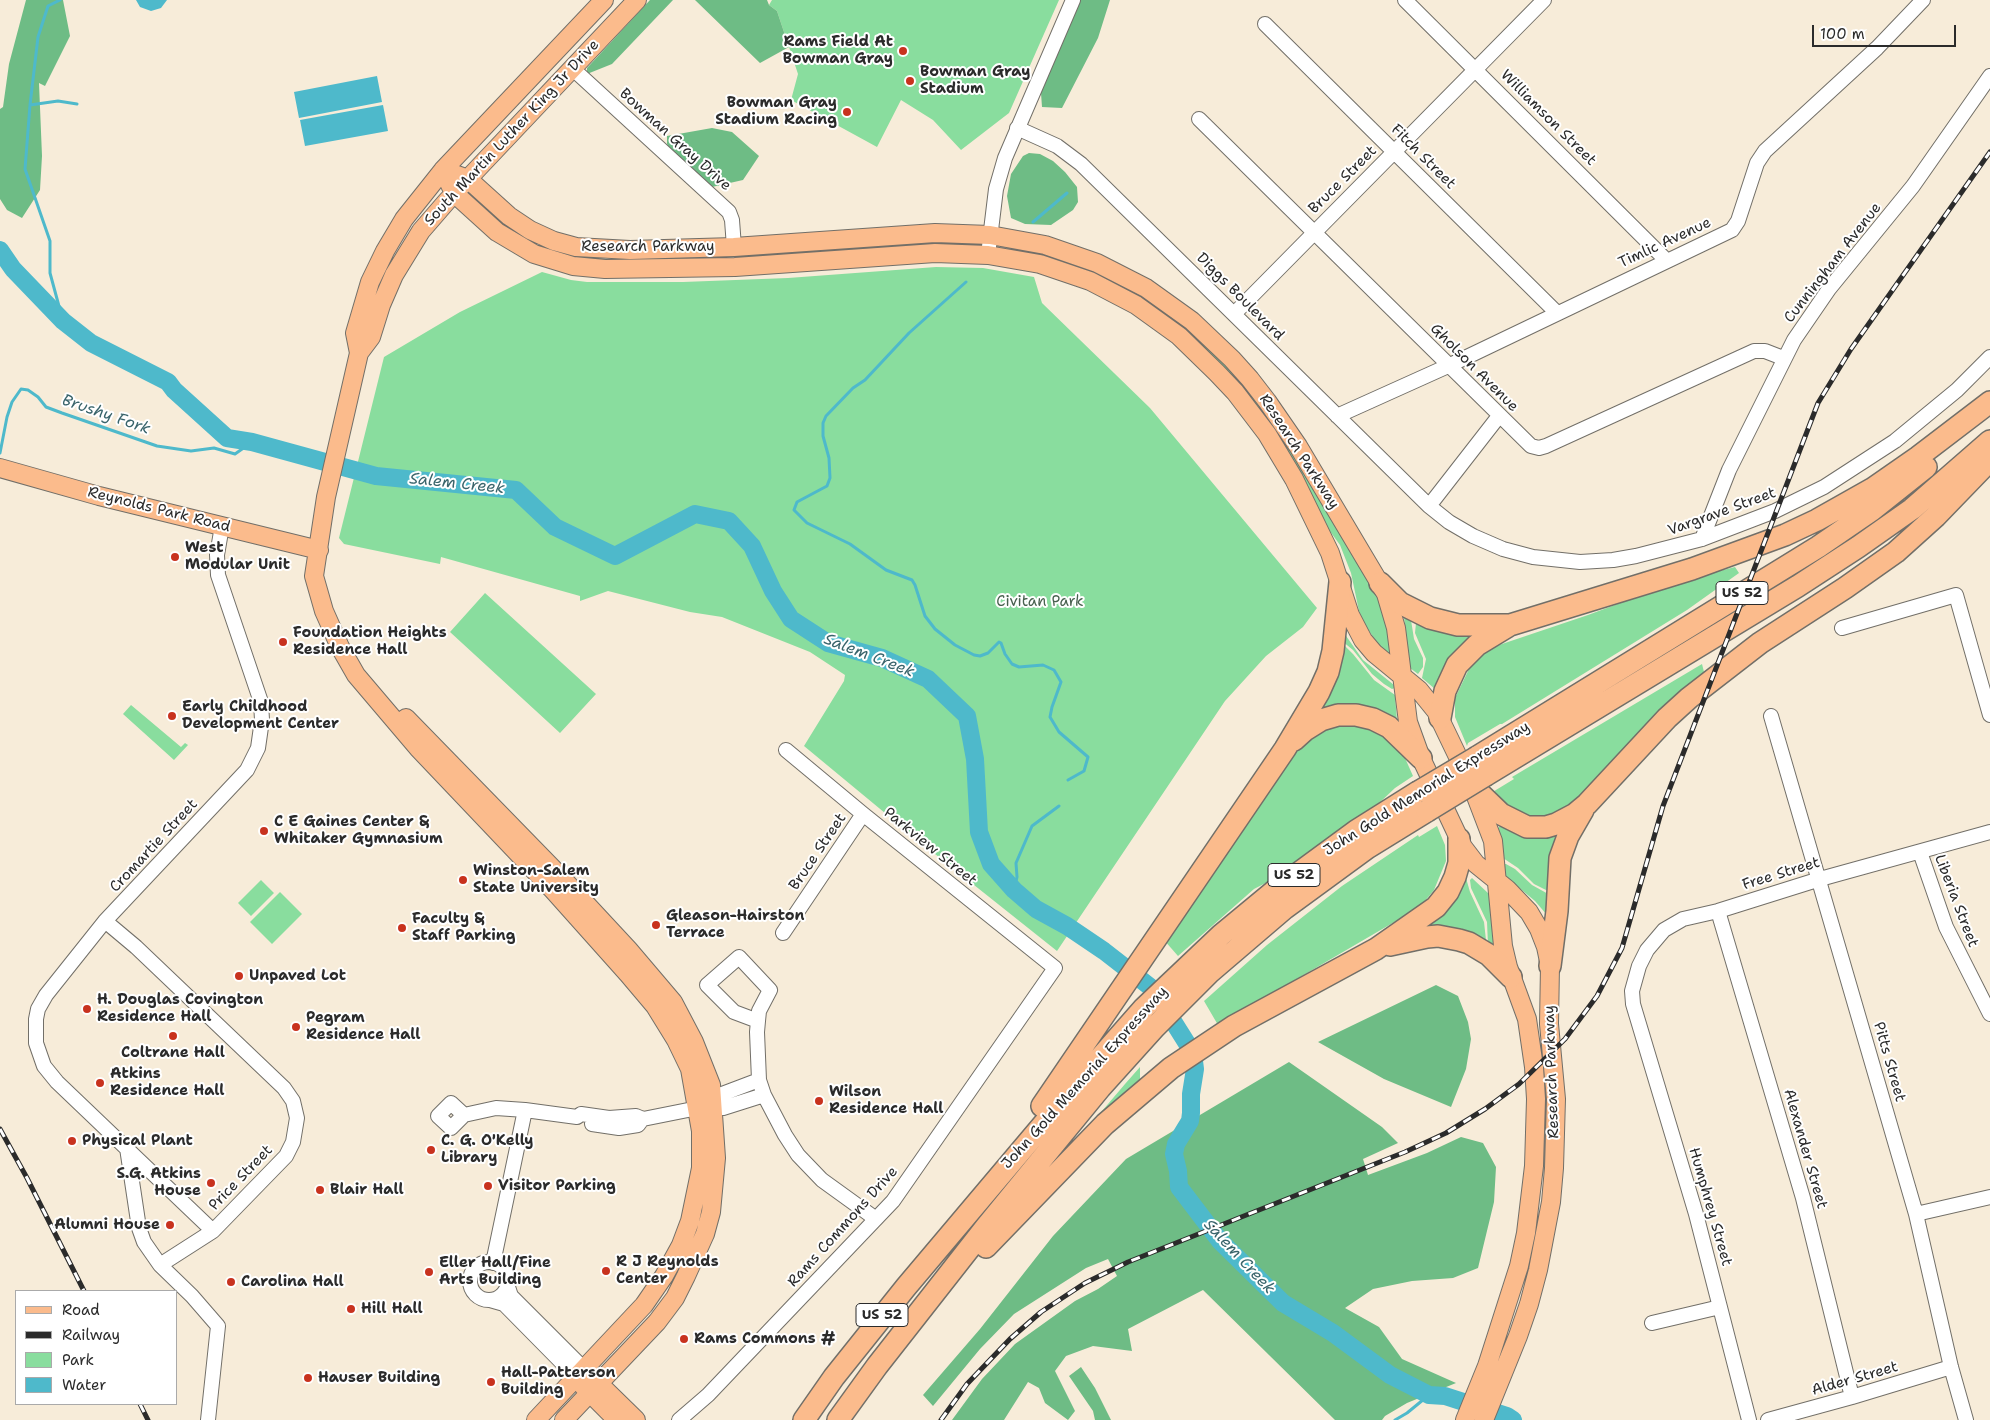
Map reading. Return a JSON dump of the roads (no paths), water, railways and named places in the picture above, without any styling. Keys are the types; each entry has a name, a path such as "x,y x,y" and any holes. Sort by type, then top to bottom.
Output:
{"highway":[{"path":"1440,718 1445,691 1457,665 1477,645 1510,625 1692,570 1785,535 1872,489 1918,457 1990,402"},
{"name":"John Gold Memorial Expressway","path":"1478,772 1845,528 1921,471 1990,407"},
{"name":"John Gold Memorial Expressway","path":"838,1420 877,1366 992,1219 1137,1046 1227,930 1294,876 1356,831 1422,802 1645,680 1851,552 1912,509 1990,441"},
{"path":"1478,772 1501,814 1527,826 1546,827 1575,814 1587,804 1646,739 1689,698 1760,643 1845,588 1896,552 1936,516 1990,460"},
{"path":"966,1214 1062,1078 1285,749 1320,692 1328,672 1335,641 1340,582"},
{"path":"1380,583 1400,604 1430,618 1458,625 1510,625"},
{"path":"1285,749 1305,730 1321,720 1338,715 1356,715 1374,719 1389,727 1421,758"},
{"path":"1550,966 1557,911 1560,858 1568,836 1587,804"},
{"path":"912,1322 1105,1124 1149,1085 1194,1051 1215,1038 1255,1014 1376,949 1429,913 1442,900 1452,885 1458,870 1459,839"},
{"path":"1376,949 1428,937 1454,938 1482,950 1511,977"},
{"name":"John Gold Memorial Expressway","path":"804,1420 855,1348 966,1214 1126,1027 1186,981"}],"main road":[{"name":"South Martin Luther King Jr Drive","path":"359,353 355,333 365,299 377,267 404,219 443,170 604,0"},
{"name":"South Martin Luther King Jr Drive","path":"564,1420 648,1331 675,1298 705,1234 711,1212 716,1158 705,1106 676,1040 654,1006 553,890 418,748 356,674 340,646 322,603 314,576 326,497 359,353 371,337 382,305 402,261 421,232 454,193 636,0"},
{"name":"Research Parkway","path":"443,170 468,179 520,224 542,236 565,244 606,250 734,247 935,233 990,235 1045,245 1097,263 1146,288 1192,321 1232,359 1278,416 1298,446 1380,583 1394,616 1406,712 1421,758 1459,839 1469,856 1523,905 1534,920 1543,938 1550,966 1548,1016 1556,1099 1551,1202 1544,1245 1529,1304 1504,1373 1484,1420"},
{"name":"Research Parkway","path":"443,170 454,193 508,240 534,254 573,266 605,269 683,269 787,264 936,253 988,255 1040,264 1074,275 1106,289 1159,320 1199,354 1246,406 1281,456 1330,553 1350,616 1363,640 1374,653 1425,696 1478,772 1493,841 1503,946 1511,977 1527,1019 1534,1067 1536,1099 1534,1166 1519,1266 1487,1366 1465,1420"},
{"name":"Reynolds Park Road","path":"4,469 99,496 318,550"},
{"name":"South Martin Luther King Jr Drive","path":"536,1420 581,1374 649,1298 681,1245 690,1221 700,1168 701,1130 705,1106"},
{"path":"581,1374 595,1389 617,1420"},
{"path":"595,1389 636,1420"}],"street":[{"path":"988,255 996,189 1005,158 1073,0"},
{"name":"Williamson Street","path":"1405,0 1666,260"},
{"name":"Bruce Street","path":"1234,314 1544,0"},
{"name":"Timlic Avenue","path":"1337,416 1448,366 1732,230 1738,221 1757,163 1765,151 1878,48 1923,0"},
{"name":"Fitch Street","path":"1265,24 1557,313"},
{"name":"Bowman Gray Drive","path":"572,68 726,208 732,220 734,247"},
{"name":"Cunningham Avenue","path":"1702,539 1729,470 1783,358 1815,307 1907,193 1990,76"},
{"name":"Gholson Avenue","path":"1199,119 1531,446 1539,448 1546,446 1754,351 1765,351 1783,358"},
{"name":"Diggs Boulevard","path":"1017,128 1057,146 1082,164 1429,506"},
{"name":"Vargrave Street","path":"1429,506 1462,530 1518,554 1549,560 1580,562 1613,560 1660,551 1702,539 1775,511 1824,487 1857,467 1916,425 1957,390 1990,356"},
{"path":"1429,506 1499,416"},
{"name":"Cromartie Street","path":"213,1231 58,1082 44,1066 36,1043 38,1009 46,995 105,921 247,770 258,748 262,720 261,702 218,575 217,556 222,526"},
{"path":"1842,628 1956,595 1990,715"},
{"name":"Pitts Street","path":"1771,716 1916,1214 1951,1367 1966,1420"},
{"name":"Parkview Street","path":"786,750 1055,968"},
{"name":"Bruce Street","path":"783,933 863,814"},
{"name":"Free Street","path":"1633,1004 1634,978 1639,966 1658,936 1671,924 1820,879 1990,832"},
{"name":"Liberia Street","path":"1920,852 1946,927 1990,1014"},
{"name":"Alexander Street","path":"1718,911 1803,1198 1852,1397"},
{"name":"Price Street","path":"105,921 131,942 290,1095 297,1118 293,1142 286,1156 213,1231 160,1265"},
{"path":"758,1021 734,1012 707,985 739,957 770,990 759,1011 757,1032 759,1080 764,1095 784,1134 798,1155 822,1180 876,1219"},
{"name":"Rams Commons Drive","path":"708,1395 876,1219 911,1177 1055,968"},
{"name":"Humphrey Street","path":"1633,1004 1696,1214 1749,1420"},
{"path":"705,1106 722,1094 759,1080"},
{"path":"464,1116 496,1108 525,1110 577,1117 580,1121 597,1121 619,1128 638,1125 643,1119 705,1106 723,1108 764,1095"},
{"path":"493,1263 525,1110"},
{"path":"127,1148 139,1228 144,1242 160,1265 192,1296 218,1326 208,1420"},
{"path":"1916,1214 1990,1197"},
{"path":"493,1263 505,1271 508,1277 508,1287 511,1296 581,1374 504,1304 476,1295 472,1288 471,1278 474,1270 479,1265 493,1263"},
{"path":"490,1300 501,1296 508,1287"},
{"path":"1652,1322 1720,1307"},
{"name":"Alder Street","path":"1768,1420 1951,1367"},
{"path":"679,1420 708,1395"},
{"path":"689,1420 699,1410 708,1395"}],"water":[{"path":"136,0 167,0 161,8 151,11 140,7"},
{"path":"377,76 382,102 299,118 294,92"},
{"path":"383,105 388,131 305,146 300,120"}],"waterway":[{"path":"30,105 38,37 48,6 60,0"},
{"path":"63,321 50,273 50,241 25,169 30,105 58,101 77,104"},
{"path":"1033,222 1067,193"},
{"name":"Salem Creek","path":"0,250 13,269 63,321 91,343 168,382 174,390 227,438 252,442 376,476 516,490 555,527 615,556 695,514 729,521 752,546 773,591 791,619 828,643 882,658 928,679 967,716 975,759 979,832 991,864 1014,890 1036,909 1067,926 1104,951 1149,986 1193,1053 1195,1069 1191,1094 1190,1121 1176,1144 1174,1154 1179,1187 1220,1241 1283,1303 1333,1333 1390,1375 1429,1395 1445,1396 1507,1416 1513,1420"},
{"path":"966,282 909,333 865,380 853,388 826,416 823,423 823,436 829,458 830,478 827,486 797,502 794,510 807,523 850,544 886,570 912,580 925,616 935,629 955,645 974,655 980,656 988,653 999,642 1012,664 1019,667 1043,665 1054,670 1061,682 1050,717 1059,732 1088,757 1084,771 1068,780"},
{"name":"Brushy Fork","path":"0,453 7,417 12,402 21,389 28,390 38,397 46,407 157,446 191,451 214,448 235,454 252,442"},
{"path":"1014,890 1017,877 1016,863 1032,826 1059,806"},
{"path":"1395,1420 1429,1395"}],"railway":[{"path":"941,1420 967,1384 1010,1339 1041,1312 1085,1283 1128,1262 1405,1152 1446,1133 1485,1109 1519,1084 1565,1039 1597,996 1622,948 1663,806 1818,403 1851,349 1990,152"},
{"path":"0,1129 83,1290"},
{"path":"140,1405 148,1420"}],"place":[{"name":"Rams Field At Bowman Gray","path":"903,51"},
{"name":"Bowman Gray Stadium","path":"910,81"},
{"name":"Bowman Gray Stadium Racing","path":"847,112"},
{"name":"West Modular Unit","path":"175,557"},
{"name":"Foundation Heights Residence Hall","path":"283,642"},
{"name":"Early Childhood Development Center","path":"172,716"},
{"name":"C E Gaines Center & Whitaker Gymnasium","path":"264,831"},
{"name":"Winston-Salem State University","path":"463,880"},
{"name":"Gleason-Hairston Terrace","path":"656,925"},
{"name":"Faculty & Staff Parking","path":"402,928"},
{"name":"Unpaved Lot","path":"239,976"},
{"name":"H. Douglas Covington Residence Hall","path":"87,1009"},
{"name":"Pegram Residence Hall","path":"296,1027"},
{"name":"Coltrane Hall","path":"173,1036"},
{"name":"Atkins Residence Hall","path":"100,1083"},
{"name":"Wilson Residence Hall","path":"819,1101"},
{"name":"Physical Plant","path":"72,1141"},
{"name":"C. G. O'Kelly Library","path":"431,1150"},
{"name":"S.G. Atkins House","path":"211,1183"},
{"name":"Visitor Parking","path":"488,1186"},
{"name":"Blair Hall","path":"320,1190"},
{"name":"Alumni House","path":"170,1225"},
{"name":"R J Reynolds Center","path":"606,1271"},
{"name":"Eller Hall/Fine Arts Building","path":"429,1272"},
{"name":"Carolina Hall","path":"231,1282"},
{"name":"Hill Hall","path":"351,1309"},
{"name":"Rams Commons #","path":"684,1339"},
{"name":"Hauser Building","path":"308,1378"},
{"name":"Hall-Patterson Building","path":"491,1382"}],"park label":[{"name":"Civitan Park","path":"1040,602"}]}
